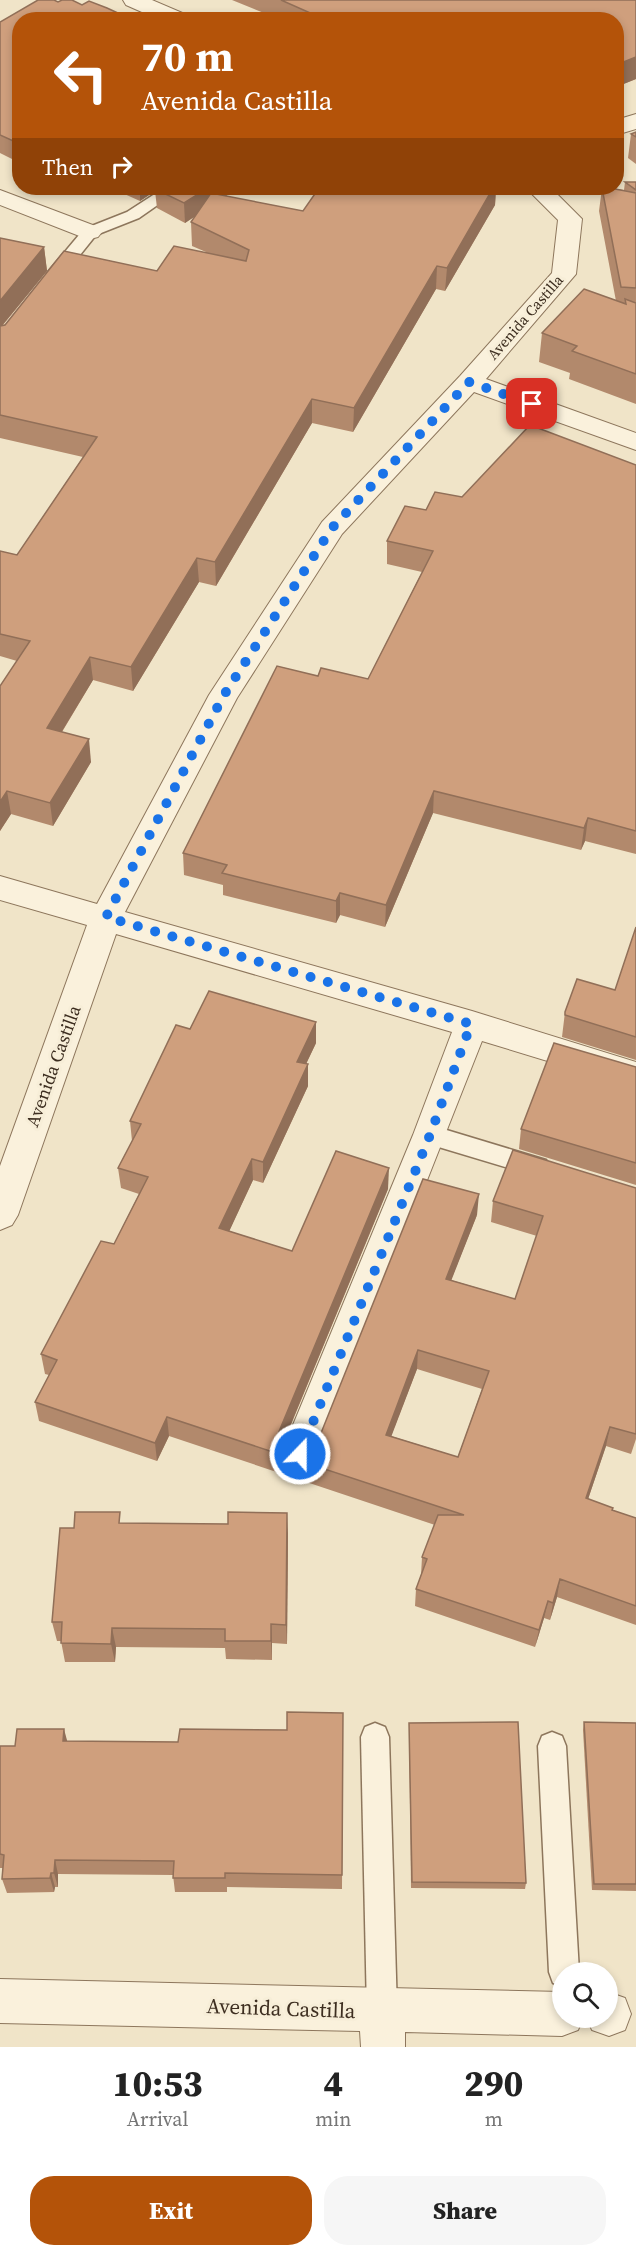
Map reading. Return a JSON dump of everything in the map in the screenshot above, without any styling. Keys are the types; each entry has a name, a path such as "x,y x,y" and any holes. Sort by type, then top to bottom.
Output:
{"street":[{"path":"134,0 161,12"},
{"name":"Avenida Castilla","path":"0,1215 106,917 224,695 332,528 469,382 564,274 570,219 545,195"},
{"path":"0,197 90,232"},
{"name":"Avenida Castilla","path":"469,382 636,442"},
{"path":"0,888 471,1024 636,1075"},
{"path":"300,1454 430,1135 471,1024"},
{"name":"Avenida Castilla","path":"0,2001 383,2029 552,2015"}],"lane":[{"path":"45,287 90,232 133,215 163,195"},
{"path":"430,1135 556,1173"},
{"path":"375,1737 383,2029"},
{"path":"552,1746 563,1962"}],"building":[{"path":"38,0 58,2 72,0 82,5 89,1 116,12 17,12"},
{"path":"281,0 636,0 636,57 624,62 624,12 308,12"},
{"path":"12,15 12,140 0,135 0,22"},
{"path":"625,182 636,182 636,190"},
{"path":"624,191 636,193 636,288 621,287 603,195 624,195"},
{"path":"167,195 197,195 184,203"},
{"path":"210,195 221,195 303,211 314,195 489,195 447,268 437,266 354,408 312,399 215,562 197,558 131,667 90,657 47,728 89,739 50,803 7,791 0,802 0,686 30,641 0,634 0,551 17,555 97,437 0,415 0,326 5,325 64,251 157,271 174,246 246,261 249,250 191,222"},
{"path":"0,238 44,247 0,301"},
{"path":"584,289 626,304 625,299 636,303 636,374 572,351 577,346 542,333"},
{"path":"530,425 636,465 636,831 588,818 584,828 434,791 386,905 340,893 336,901 222,873 227,865 183,853 277,666 318,676 321,668 368,679 433,551 387,541 405,506 426,510 435,492 462,497"},
{"path":"636,927 636,1037 565,1015 577,979 615,990"},
{"path":"209,991 316,1022 297,1062 308,1064 263,1162 252,1159 219,1228 292,1251 336,1151 389,1168 278,1434 286,1449 301,1455 315,1448 423,1179 479,1194 446,1279 515,1299 543,1216 493,1201 513,1150 636,1188 636,1434 610,1427 586,1498 636,1518 636,1606 560,1579 553,1603 548,1601 539,1630 416,1589 427,1559 422,1557 438,1515 464,1515 167,1417 155,1443 35,1402 57,1360 41,1354 101,1241 114,1244 148,1177 118,1168 141,1124 130,1121 176,1025 190,1029","holes":["418,1350 489,1371 458,1457 386,1435"]},
{"path":"554,1043 636,1067 636,1163 521,1129"},
{"path":"75,1512 120,1512 119,1523 228,1524 228,1512 287,1513 286,1625 271,1624 271,1641 225,1641 225,1629 112,1628 111,1644 61,1643 62,1622 52,1622 60,1528 74,1528"},
{"path":"287,1712 343,1713 342,1875 225,1873 225,1878 173,1878 174,1861 55,1860 54,1873 51,1873 50,1878 2,1879 4,1855 0,1854 0,1746 15,1746 17,1729 64,1729 63,1741 178,1742 180,1729 287,1730"},
{"path":"518,1722 526,1883 412,1882 409,1723"},
{"path":"584,1722 636,1723 636,1884 594,1884"}],"route":[{"path":"300,1454 430,1135 471,1024 106,917 224,695 332,528 469,382 532,404"}]}
